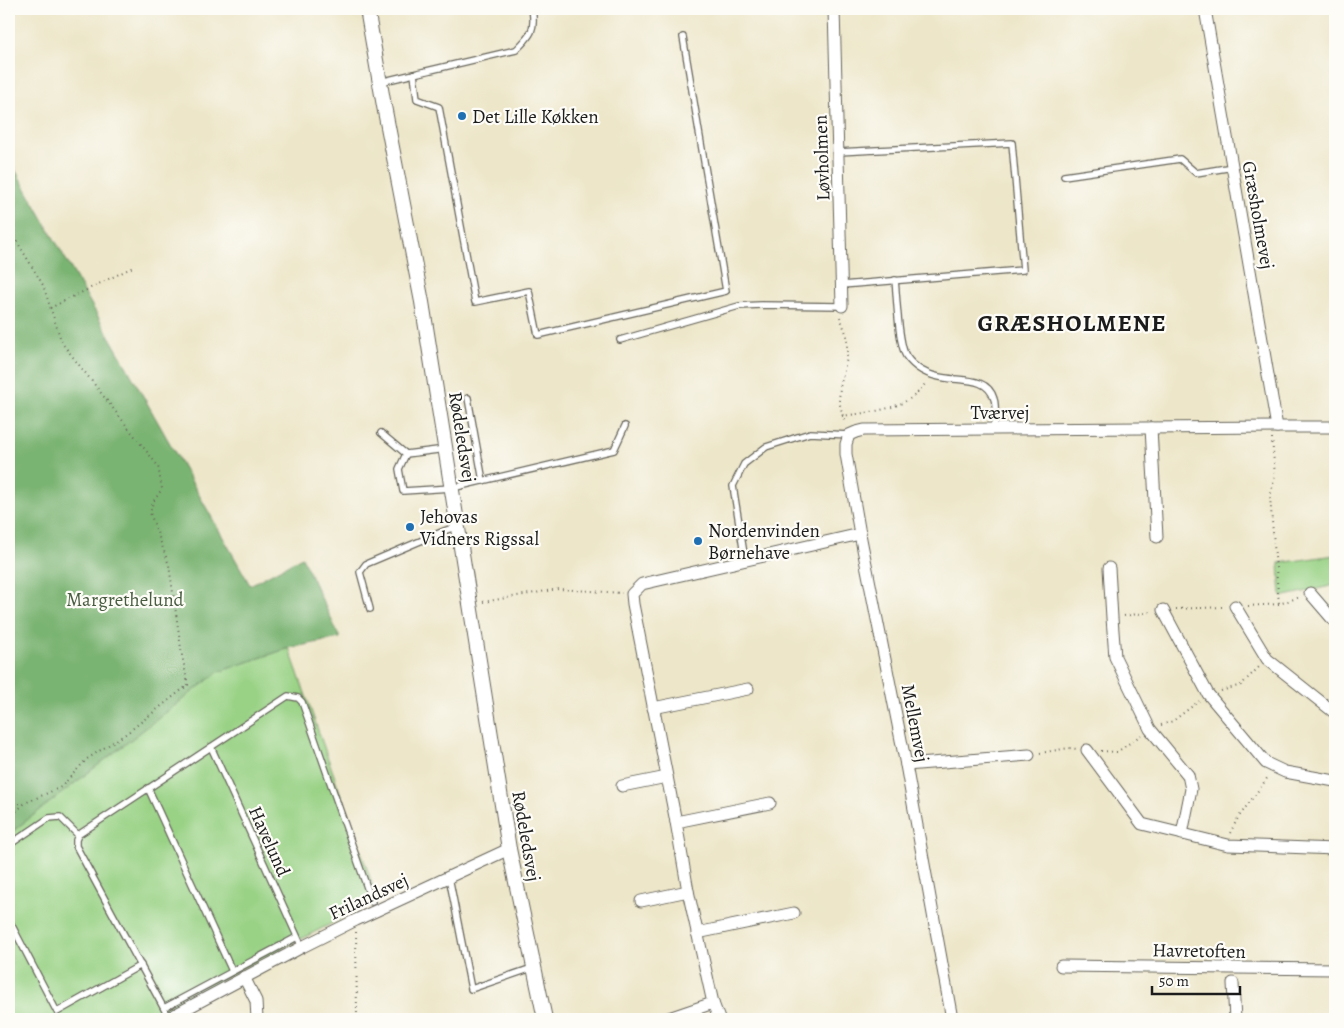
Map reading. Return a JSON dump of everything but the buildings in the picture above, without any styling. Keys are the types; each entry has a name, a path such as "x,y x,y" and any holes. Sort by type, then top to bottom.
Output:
{"street":[{"name":"Rødeledsvej","path":"367,9 422,302 509,849 545,1019"},
{"name":"Løvholmen","path":"834,9 842,285 840,306"},
{"name":"Græsholmevej","path":"1205,9 1233,167 1274,427"},
{"name":"Tværvej","path":"849,435 864,430 1335,427"},
{"path":"1151,428 1157,538"},
{"name":"Mellemvej","path":"849,435 846,444 846,454 860,534 906,765 952,1019"},
{"path":"719,1019 713,1003 696,933 676,822 632,604 632,594 642,584 860,534"},
{"path":"1109,568 1115,657 1150,729 1188,774 1191,790 1182,834"},
{"path":"1310,593 1335,622"},
{"path":"1235,606 1267,659 1335,713"},
{"path":"1163,610 1208,694 1266,763 1285,772 1335,781"},
{"path":"653,708 748,689"},
{"path":"1087,750 1142,824 1228,845 1335,849"},
{"path":"906,765 1029,754"},
{"path":"622,786 667,777"},
{"path":"676,822 770,803"},
{"name":"Frilandsvej","path":"167,1015 244,977 300,942 356,920 509,849"},
{"path":"641,901 688,890"},
{"path":"696,933 794,913"},
{"name":"Havretoften","path":"1061,966 1335,968"},
{"path":"244,977 256,1001 257,1019"},
{"path":"1233,983 1235,1019"},
{"path":"666,1019 713,1003"}],"lane":[{"path":"380,82 516,50 530,35 534,18 532,9"},
{"path":"414,74 417,99 439,107 476,302 529,290 538,335 726,291 683,37"},
{"path":"838,152 1012,143 1023,270 842,285"},
{"path":"1064,176 1180,159 1196,173 1233,167"},
{"path":"895,280 900,337 906,355 920,370 943,378 979,382 988,386 995,400 994,429"},
{"path":"620,340 739,306 840,306"},
{"path":"468,398 483,481"},
{"path":"406,454 399,469 403,491 452,488 614,450 625,426"},
{"path":"382,433 406,454 446,449"},
{"path":"745,560 733,486 744,464 766,447 810,433 849,435"},
{"path":"370,609 360,572 366,564 458,526"},
{"path":"300,942 232,971 167,1015 76,846 78,835 288,696 298,698 302,702 372,902"},
{"name":"Havelund","path":"211,747 300,942"},
{"path":"148,788 232,971"},
{"path":"9,845 49,818 60,817 78,835"},
{"path":"449,877 471,989 534,967"},
{"path":"9,920 57,1012 141,965"}],"path":[{"path":"9,228 43,286 62,343 158,466 162,489 153,502 150,513 169,565 188,685 127,733 86,759 61,787 24,803 9,804"},
{"path":"50,308 135,266"},
{"path":"840,306 839,314 847,336 847,358 840,387 839,401 849,435"},
{"path":"842,416 882,410 907,401 923,388 931,374"},
{"path":"1274,427 1275,476 1270,498 1279,604"},
{"path":"470,604 558,590 632,594"},
{"path":"1112,618 1163,610 1279,604 1310,593"},
{"path":"1228,845 1231,831 1238,818 1275,767"},
{"path":"9,818 24,803"},
{"path":"356,920 357,1019"}],"green space":[{"name":"Margrethelund","path":"9,159 250,585 302,557 340,638 289,648 218,672 9,834"},
{"path":"1335,555 1335,585 1281,597 1279,563"},
{"path":"289,648 378,900 232,974 151,1019 9,1019 9,834 218,672"}],"place":[{"name":"Det Lille Køkken","path":"462,116"},
{"name":"Jehovas Vidners Rigssal","path":"410,527"},
{"name":"Nordenvinden Børnehave","path":"698,541"}],"district":[{"name":"GRÆSHOLMENE","path":"1072,323"}]}
